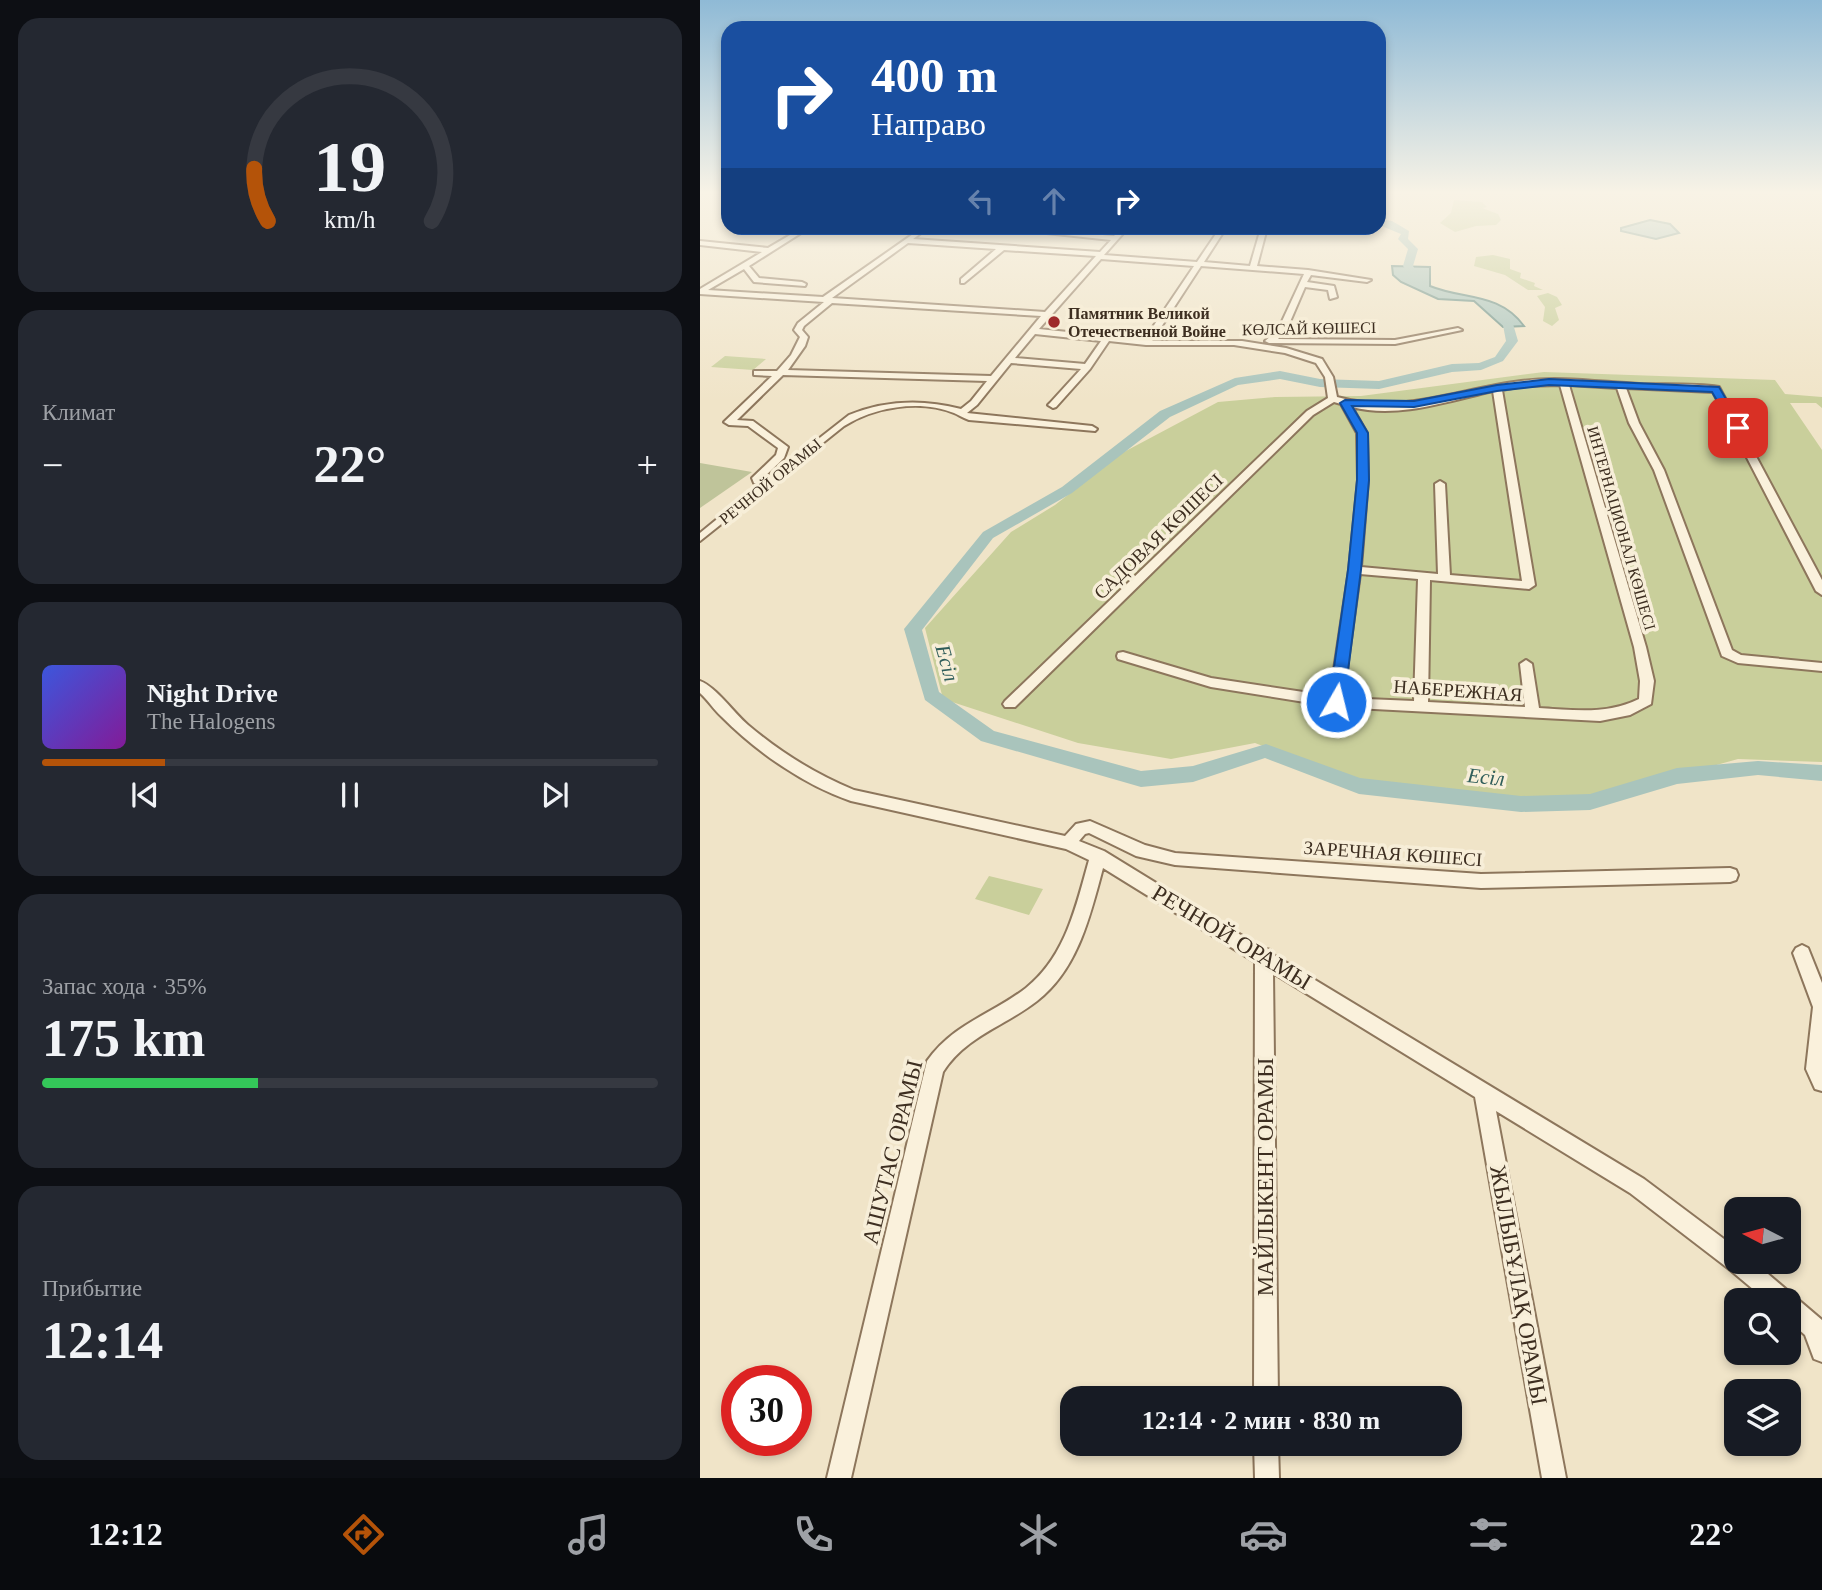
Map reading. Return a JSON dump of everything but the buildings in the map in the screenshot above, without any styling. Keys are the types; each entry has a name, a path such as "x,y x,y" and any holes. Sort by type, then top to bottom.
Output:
{"street":[{"path":"700,292 748,263"},
{"path":"767,483 758,481 757,478 781,456 783,447 766,434 722,430 779,373 804,343 804,337 798,330 802,325 827,300 877,263"},
{"path":"964,281 985,263"},
{"path":"961,413 974,403 1047,314 1094,263"},
{"path":"1186,263 1308,272 1367,280"},
{"path":"1253,268 1254,263"},
{"path":"1146,343 1199,264"},
{"path":"745,265 752,278 757,280 802,284"},
{"path":"1271,341 1282,331 1308,272"},
{"path":"739,295 757,280"},
{"path":"1303,284 1331,288 1333,297"},
{"path":"700,292 1047,314"},
{"name":"КӨЛСАЙ КӨШЕСІ","path":"1034,331 1146,343 1234,343 1395,342 1458,330"},
{"path":"1054,405 1087,367 1107,338"},
{"path":"1234,343 1308,356 1319,361 1334,391 1362,433 1363,480 1355,570 1336,702"},
{"path":"1009,360 1087,367"},
{"path":"757,373 992,379"},
{"path":"1334,391 1414,404 1497,388 1549,382 1716,389 1822,591"},
{"name":"ИНТЕРНАЦИОНАЛ КӨШЕСІ","path":"1564,384 1640,647 1647,681"},
{"path":"1621,387 1634,423 1659,470 1727,653 1738,659 1822,667"},
{"path":"1355,570 1529,585 1497,388"},
{"name":"САДОВАЯ КӨШЕСІ","path":"1010,704 1334,391"},
{"name":"РЕЧНОЙ ОРАМЫ","path":"700,538 859,411 881,405 954,409 969,417 1092,429"},
{"path":"1440,484 1444,578"},
{"path":"1421,705 1424,576"},
{"name":"НАБЕРЕЖНАЯ","path":"1123,656 1211,682 1336,702 1421,705 1533,714 1600,716 1625,712 1646,701 1647,681"},
{"path":"1526,664 1533,714"},
{"name":"РЕЧНОЙ ОРАМЫ","path":"700,686 738,722 792,766 819,783 851,795 1068,843 1098,856 1264,955 1637,1186 1724,1251"},
{"name":"ЗАРЕЧНАЯ КӨШЕСІ","path":"1068,843 1081,828 1090,827 1142,850 1175,859 1481,881 1730,875"},
{"name":"АШУТАС ОРАМЫ","path":"839,1478 934,1068 944,1050 1032,994 1054,973 1069,950 1098,856"},
{"path":"1802,953 1822,1007 1815,1069 1822,1082"},
{"name":"МАЙЛЫКЕНТ ОРАМЫ","path":"1264,955 1266,1386"},
{"name":"ЖЫЛЫБҰЛАҚ ОРАМЫ","path":"1483,1091 1554,1478"},
{"name":"РЕЧНОЙ ОРАМЫ","path":"1752,1274 1769,1288"},
{"path":"1801,1317 1818,1332 1822,1351"},
{"path":"1266,1456 1267,1478"}],"green space":[{"path":"1475,263 1510,263 1510,269 1521,273 1520,278 1535,283 1534,286 1543,290 1528,290 1505,275 1474,266"},
{"path":"1548,293 1557,297 1562,305 1555,308 1559,320 1552,326 1543,321 1545,307 1537,296"},
{"path":"725,356 766,359 753,370 711,367"},
{"path":"1544,372 1775,380 1785,394 1822,397 1822,408 1816,403 1790,403 1822,450 1822,762 1738,759 1555,810 1364,785 1255,743 1171,759 1078,743 943,699 925,628 1011,532 1055,505 1122,453 1218,402 1275,397 1361,396"},
{"path":"700,463 752,472 700,508"},
{"path":"989,876 1043,889 1029,915 975,899"}],"water":[{"path":"1392,266 1430,267 1430,286 1480,298 1504,307 1524,326 1503,327 1474,301 1438,299 1401,282 1393,275"}],"waterway":[{"name":"Есіл","path":"1409,263 1408,266 1423,286"},
{"name":"Есіл","path":"1493,309 1507,319 1512,341 1499,359 1481,366 1452,368 1379,385 1320,383 1280,375 1235,382 1165,414 1067,490 988,535 913,629 931,695 988,736 1141,779 1193,774 1266,751 1359,786 1521,804 1590,802 1677,776 1758,768 1822,773"}],"place":[{"name":"Памятник Великой Отечественной Войне","path":"1054,322"}],"route":[{"path":"1336,702 1355,570 1363,480 1362,433 1351,418 1345,403 1391,406 1414,404 1497,388 1549,382 1716,389 1738,428"}]}
